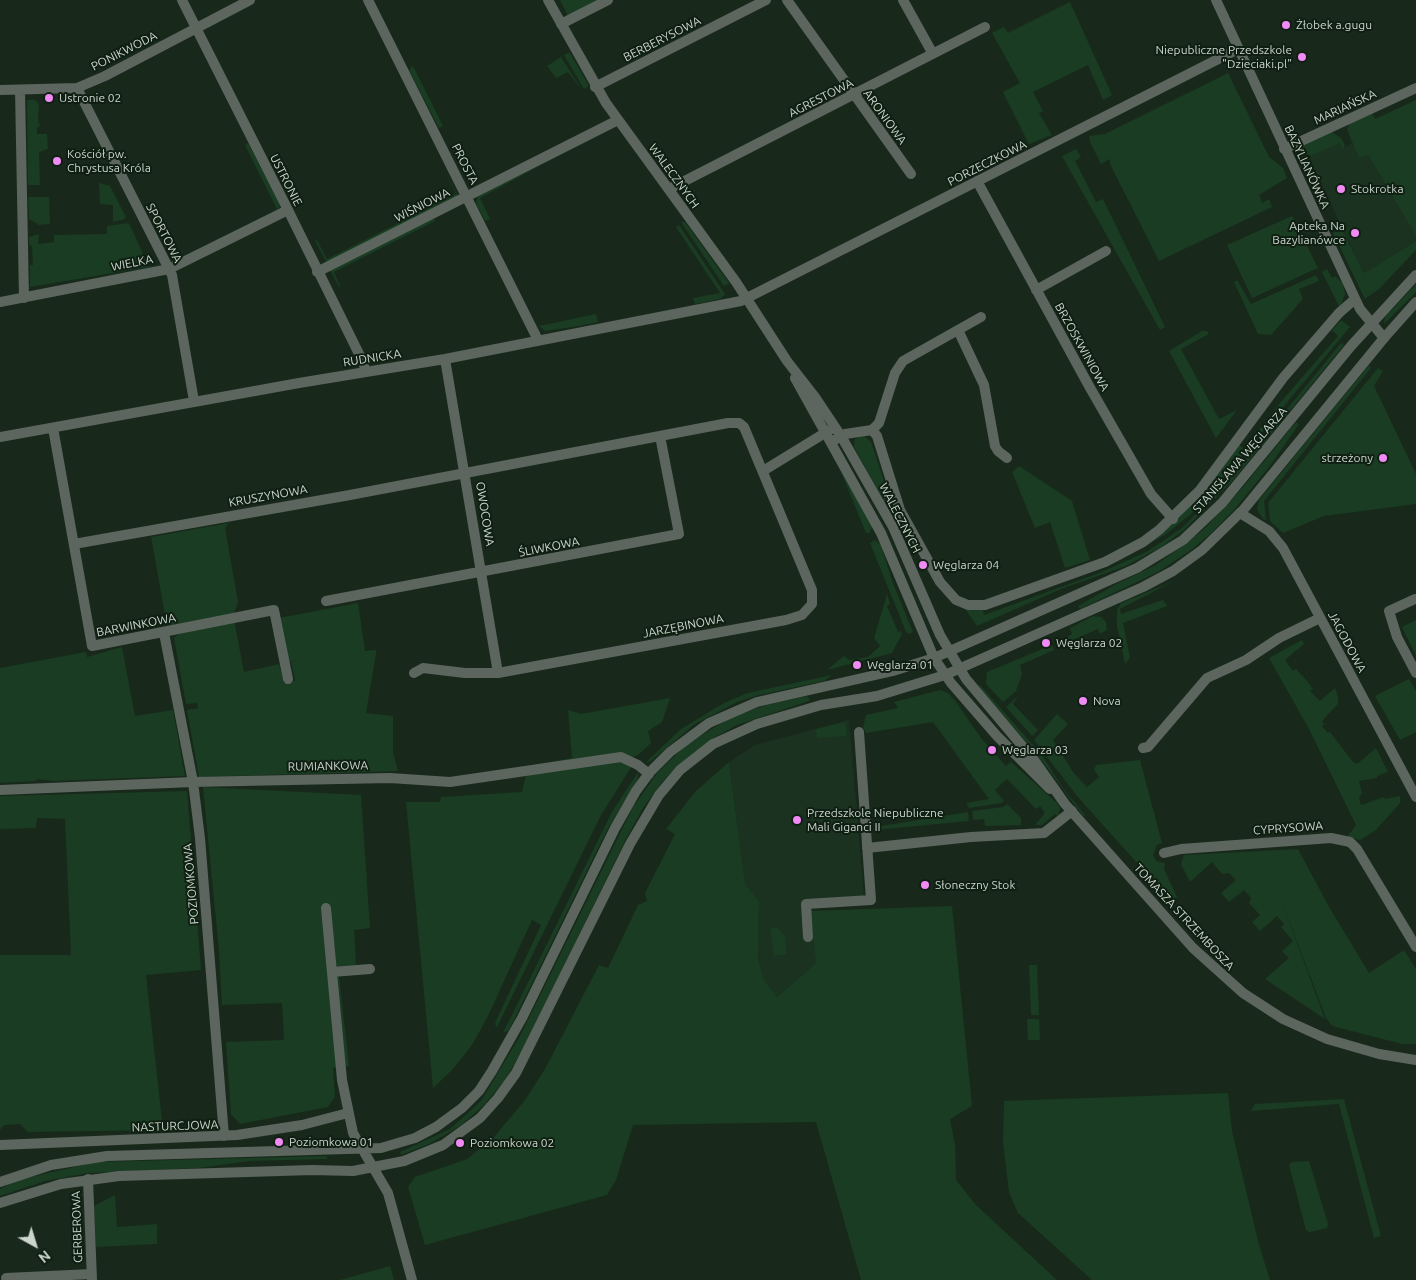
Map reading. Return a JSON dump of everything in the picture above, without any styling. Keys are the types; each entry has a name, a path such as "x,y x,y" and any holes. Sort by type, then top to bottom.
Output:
{"street":[{"name":"USTRONIE","path":"182,0 364,364 365,372"},
{"name":"PONIKWODA","path":"0,90 77,88 123,67 250,0"},
{"name":"PROSTA","path":"368,0 538,340"},
{"name":"WALECZNYCH","path":"548,0 595,87 747,298 787,361 881,533 934,658 945,675"},
{"path":"561,24 608,0"},
{"name":"BERBERYSOWA","path":"595,87 766,0"},
{"name":"ARONIOWA","path":"787,0 912,174"},
{"path":"903,0 933,54"},
{"name":"BAZYLIANÓWKA","path":"1216,0 1355,299 1371,324 1384,338"},
{"name":"AGRESTOWA","path":"669,189 985,27"},
{"name":"PORZECZKOWA","path":"747,298 1238,49"},
{"name":"SPORTOWA","path":"77,88 169,269 174,285 194,401"},
{"name":"MARIAŃSKA","path":"1284,148 1416,88"},
{"path":"20,90 24,298"},
{"name":"WIŚNIOWA","path":"317,272 618,120"},
{"name":"BRZOSKWINIOWA","path":"977,182 1151,494 1173,519"},
{"name":"WIELKA","path":"0,302 169,269 288,210"},
{"path":"1036,290 1106,251"},
{"name":"STANISŁAWA WĘGLARZA","path":"0,1182 30,1170 87,1158 362,1149 391,1146 415,1138 448,1119 479,1091 522,1018 615,828 649,774 684,739 732,711 766,699 893,671 934,658 1137,568 1183,540 1234,490 1371,324 1416,275"},
{"name":"RUDNICKA","path":"0,437 194,401 445,359 650,320 747,298"},
{"path":"1173,519 1200,490 1283,378 1355,299"},
{"path":"0,1203 36,1190 88,1179 259,1171 353,1171 404,1162 443,1145 480,1118 498,1098 516,1073 530,1049 646,815 671,780 695,757 727,736 757,724 821,705 877,696 945,675 1116,600 1168,574 1210,543 1240,513 1384,338 1416,302"},
{"path":"830,442 841,436 872,430 879,423 895,373 903,361 981,317"},
{"path":"958,330 984,384 996,446 998,452 1006,458"},
{"name":"OWOCOWA","path":"445,359 466,473 498,674"},
{"name":"WALECZNYCH","path":"787,361 816,397 841,436 893,527 948,652 959,669"},
{"name":"JARZĘBINOWA","path":"414,673 423,668 466,673 498,674 786,620 802,615 812,604 812,590 747,433 739,423 728,423 466,473"},
{"path":"763,471 835,427"},
{"name":"BARWINKOWA","path":"53,428 92,646 274,610 288,678"},
{"name":"WALECZNYCH","path":"872,430 877,436 895,498 906,522 946,591 962,603 985,606 1104,562 1143,542 1173,519"},
{"name":"ŚLIWKOWA","path":"326,601 679,534 660,436"},
{"name":"KRUSZYNOWA","path":"74,544 466,473"},
{"name":"JAGODOWA","path":"1240,513 1264,527 1278,541 1416,797"},
{"path":"1415,599 1389,612 1397,637 1416,673"},
{"path":"1143,748 1148,747 1207,678 1246,660 1280,638 1320,618"},
{"name":"POZIOMKOWA","path":"164,633 193,782 200,838 224,1136"},
{"name":"TOMASZA STRZEMBOSZA","path":"959,669 973,689 1034,760 1068,807"},
{"name":"TOMASZA STRZEMBOSZA","path":"945,675 1014,755 1068,807 1206,961 1247,997 1283,1020 1327,1039 1379,1054 1416,1060"},
{"path":"808,937 806,904 871,900 859,732"},
{"name":"RUMIANKOWA","path":"0,790 193,782 390,778 450,782 621,757 638,764 649,774"},
{"path":"867,848 972,837 1039,834 1051,828 1068,807"},
{"name":"CYPRYSOWA","path":"1164,853 1191,848 1331,838 1350,842 1358,849 1416,947"},
{"path":"326,908 342,1080 348,1113 353,1133 388,1194 412,1280"},
{"path":"332,972 370,969"},
{"name":"NASTURCJOWA","path":"0,1145 224,1136 302,1125 348,1113"},
{"name":"GERBEROWA","path":"6,1278 92,1277 88,1179"}],"shaded area":[{"path":"560,0 600,0 568,16"},
{"path":"1070,2 1112,95 1103,100 1088,65 1033,92 1043,111 1039,113 1052,135 1029,144 1003,92 1020,83 992,33 1004,27 1008,33"},
{"path":"570,53 589,86 584,89 564,55"},
{"path":"561,57 582,90 568,72 556,78 547,66"},
{"path":"413,66 443,126 439,128 409,70"},
{"path":"1228,73 1269,157 1283,168 1287,178 1259,195 1262,203 1269,199 1272,207 1159,261 1110,164 1110,159 1101,164 1089,136 1105,134"},
{"path":"27,100 35,100 39,104 38,120 40,126 37,128 37,134 47,134 48,149 39,152 40,185 28,185"},
{"path":"1416,100 1416,236 1368,155 1359,159 1347,129 1350,123 1372,112 1375,119"},
{"path":"1332,132 1341,138 1345,145 1343,149 1340,143 1311,156 1299,151 1302,148 1301,146"},
{"path":"1340,142 1344,148 1352,143 1359,159 1368,155 1416,236 1416,241 1364,273 1310,161 1311,156"},
{"path":"248,143 280,205 278,211 245,145"},
{"path":"1076,149 1081,157 1075,161 1096,202 1103,199 1165,327 1160,330 1062,156"},
{"path":"443,167 458,196 327,263 315,241 317,240 327,259 456,194"},
{"path":"538,167 480,198 490,219 485,221 476,203 478,195"},
{"path":"99,183 110,186 126,217 123,220 113,222 113,205 100,204"},
{"path":"28,197 49,197 50,224 39,225 29,219"},
{"path":"1292,216 1318,268 1252,298 1227,245"},
{"path":"432,217 435,221 334,272 339,287 330,270"},
{"path":"681,222 685,222 729,283 724,286"},
{"path":"129,223 149,267 30,287 30,265 33,265 32,246 29,245 29,237 39,234 38,244 54,242 54,235 107,234 107,226"},
{"path":"679,225 725,294 720,299 695,304 693,298 720,293 676,227"},
{"path":"1340,229 1344,233 1364,273 1416,241 1416,250 1379,289 1365,299 1333,233"},
{"path":"1327,269 1332,278 1335,276 1343,284 1345,294 1340,308 1322,272"},
{"path":"1316,275 1319,281 1299,289 1303,299 1271,335 1258,334 1234,282 1237,280 1251,304"},
{"path":"1416,284 1416,292 1384,324 1385,317"},
{"path":"596,314 598,322 545,331 539,326"},
{"path":"1341,320 1350,327 1213,491 1190,515 1166,534 1112,565 1177,519 1194,502 1238,444 1245,449 1279,404 1338,336 1332,330"},
{"path":"1202,331 1207,331 1209,334 1181,349 1219,419 1237,410 1216,438 1169,351"},
{"path":"1341,343 1344,345 1233,480 1184,530 1161,547 1126,566 1061,589 977,626 965,609 983,610 984,615 1102,572 1148,551 1182,528 1230,479"},
{"path":"1369,365 1371,368 1264,501 1266,519 1264,520 1257,510 1259,500"},
{"path":"1378,368 1383,371 1374,386 1416,474 1416,504 1324,516 1283,533 1270,521 1268,503"},
{"path":"1296,422 1299,424 1269,467 1234,510 1209,535 1191,550 1158,572 1080,609 1078,606 1118,583 1156,565 1203,530 1243,487"},
{"path":"863,435 871,442 901,532 854,447 855,439"},
{"path":"1019,466 1072,501 1090,560 1065,568 1050,522 1035,528 1012,472"},
{"path":"840,469 873,526 869,533 866,533"},
{"path":"229,523 225,528 238,602 234,613 167,626 151,537"},
{"path":"875,540 881,545 892,581 913,632 909,634 906,632 870,543"},
{"path":"1174,581 1120,609 1121,614 1163,600 1167,606 1123,623 1130,658 1125,664 1117,626 1117,610 1121,603"},
{"path":"887,594 890,604 887,606 898,632 901,631 902,634 892,653 827,670 844,656 849,660 868,657 880,646 874,638"},
{"path":"358,603 365,651 376,650 366,713 393,716 393,752 398,771 199,777 187,710 198,708 197,703 186,704 174,638 179,634 234,620 244,672 279,664 284,683 292,682 295,680 291,662 299,660 288,662 279,618"},
{"path":"1093,616 1101,617 1106,622 1107,629 1105,631 1100,634 1098,629 1057,647 1056,644 1072,634 1070,628"},
{"path":"1416,620 1416,656 1402,627"},
{"path":"1302,640 1304,644 1285,660 1293,671 1296,669 1308,682 1313,689 1310,691 1320,701 1335,688 1338,697 1338,704 1322,721 1324,724 1322,726 1328,733 1330,732 1353,762 1357,764 1376,748 1388,772 1377,776 1377,778 1359,781 1362,793 1359,798 1361,805 1384,797 1385,799 1400,796 1400,803 1376,830 1360,840 1347,837 1356,825 1309,729 1269,658"},
{"path":"1052,645 1054,650 1020,665 1022,674 1016,691 1003,702 986,684 987,672"},
{"path":"122,647 135,716 173,710 185,776 52,781 38,779 35,781 0,783 0,668 86,652 87,657"},
{"path":"832,675 824,681 759,695 737,702 695,724 651,761 645,763 681,729 724,703 748,693"},
{"path":"1409,679 1416,691 1416,732 1400,740 1375,696"},
{"path":"980,685 1041,754 1063,788 1085,815 1083,816 1039,757 980,690 978,687"},
{"path":"940,690 948,693 956,702 981,738 1006,766 1011,762 1057,803 1060,808 1058,816 1055,814 1042,825 1035,825 1045,813 1040,806 1036,809 1007,779 995,790 1004,801 1002,803 969,808 966,803 989,799 933,722 866,733 863,727 866,715 898,708 894,702"},
{"path":"807,696 810,700 806,702 737,725 715,737 686,759 662,782 643,808 626,839 522,1051 505,1080 484,1105 460,1126 429,1144 401,1155 400,1152 450,1129 481,1101 520,1036 633,807 658,772 686,745 730,718 766,705"},
{"path":"1018,696 1013,704 1038,730 1032,736 1006,707"},
{"path":"670,698 662,722 648,731 651,743 638,755 622,761 632,766 601,815 498,1025 496,1027 495,1023 541,925 532,920 487,1018 472,1045 452,1070 433,1088 406,802 440,802 441,797 522,792 528,766 572,758 568,710 581,714"},
{"path":"1057,714 1068,724 1053,740 1073,772 1087,787 1099,777 1094,770 1096,765 1140,760 1162,843 1157,845 1153,855 1156,861 1165,863 1164,869 1177,897 1172,902 1077,796 1034,740"},
{"name":"Przedszkole Niepubliczne Mali Giganci II","path":"849,720 864,897 812,900 810,911 816,963 777,997 764,979 758,959 759,902 745,883 729,762 755,745"},
{"path":"845,722 847,736 817,738 816,729"},
{"path":"729,762 745,883 759,902 758,959 764,979 777,997 816,963 810,911 952,906 972,1106 950,1119 955,1145 956,1180 976,1205 1057,1280 861,1280 816,1122 633,1125 616,1180 607,1195 425,1245 408,1187 415,1177 467,1159 493,1138 525,1100 545,1069 599,965 608,968 638,905 647,901 645,893 675,834 666,829 696,791"},
{"path":"638,772 638,779 608,828 509,1030 503,1033 612,812"},
{"path":"203,787 361,795 370,928 354,930 356,965 338,967 349,1066 333,1068 335,1097 328,1107 240,1124 231,1114 226,1042 284,1040 282,1003 222,1005 219,951"},
{"path":"187,791 201,970 146,975 163,1130 28,1132 20,1124 4,1125 0,1130 0,955 71,955 65,819 37,818 36,828 0,829 0,796"},
{"path":"1007,804 1021,818 1021,825 985,826 984,819 973,820 972,811 1003,807"},
{"path":"968,812 969,821 875,830 875,827"},
{"path":"1298,849 1329,907 1369,973 1404,950 1416,969 1416,1044 1402,1044 1332,1026 1326,1018 1280,897 1325,1019 1265,979 1289,958 1282,951 1293,941 1281,927 1284,924 1277,916 1260,931 1252,922 1260,915 1249,903 1251,898 1244,890 1229,902 1221,893 1236,880 1229,873 1222,874 1212,862 1190,882 1181,864 1184,855"},
{"path":"777,927 785,936 787,954 774,956 770,928"},
{"path":"1029,965 1037,965 1039,1015 1031,1015"},
{"path":"1027,1019 1039,1019 1040,1040 1028,1040"},
{"path":"1228,1093 1232,1131 1258,1241 1270,1280 1092,1280 1018,1213 1009,1192 1003,1142 1004,1101"},
{"path":"1344,1099 1381,1236 1374,1238 1339,1104 1251,1111 1255,1104"},
{"path":"327,1156 327,1159 250,1161 198,1168 88,1173 45,1181 0,1196 0,1189 18,1180 96,1162"},
{"path":"1309,1161 1328,1224 1327,1228 1310,1232 1306,1230 1289,1165 1292,1162"},
{"path":"115,1195 117,1227 157,1224 157,1244 96,1247 94,1206"},
{"path":"390,1266 394,1280 340,1280"}],"place":[{"name":"Żłobek a.gugu","path":"1286,25"},
{"name":"Niepubliczne Przedszkole \"Dzieciaki.pl\"","path":"1302,57"},
{"name":"Ustronie 02","path":"49,98"},
{"name":"Kościół pw. Chrystusa Króla","path":"57,161"},
{"name":"Stokrotka","path":"1341,189"},
{"name":"Apteka Na Bazylianówce","path":"1355,233"},
{"name":"strzeżony","path":"1383,458"},
{"name":"Węglarza 04","path":"923,565"},
{"name":"Węglarza 02","path":"1046,643"},
{"name":"Węglarza 01","path":"857,665"},
{"name":"Nova","path":"1083,701"},
{"name":"Węglarza 03","path":"992,750"},
{"name":"Przedszkole Niepubliczne Mali Giganci II","path":"797,820"},
{"name":"Słoneczny Stok","path":"925,885"},
{"name":"Poziomkowa 01","path":"279,1142"},
{"name":"Poziomkowa 02","path":"460,1143"}]}
